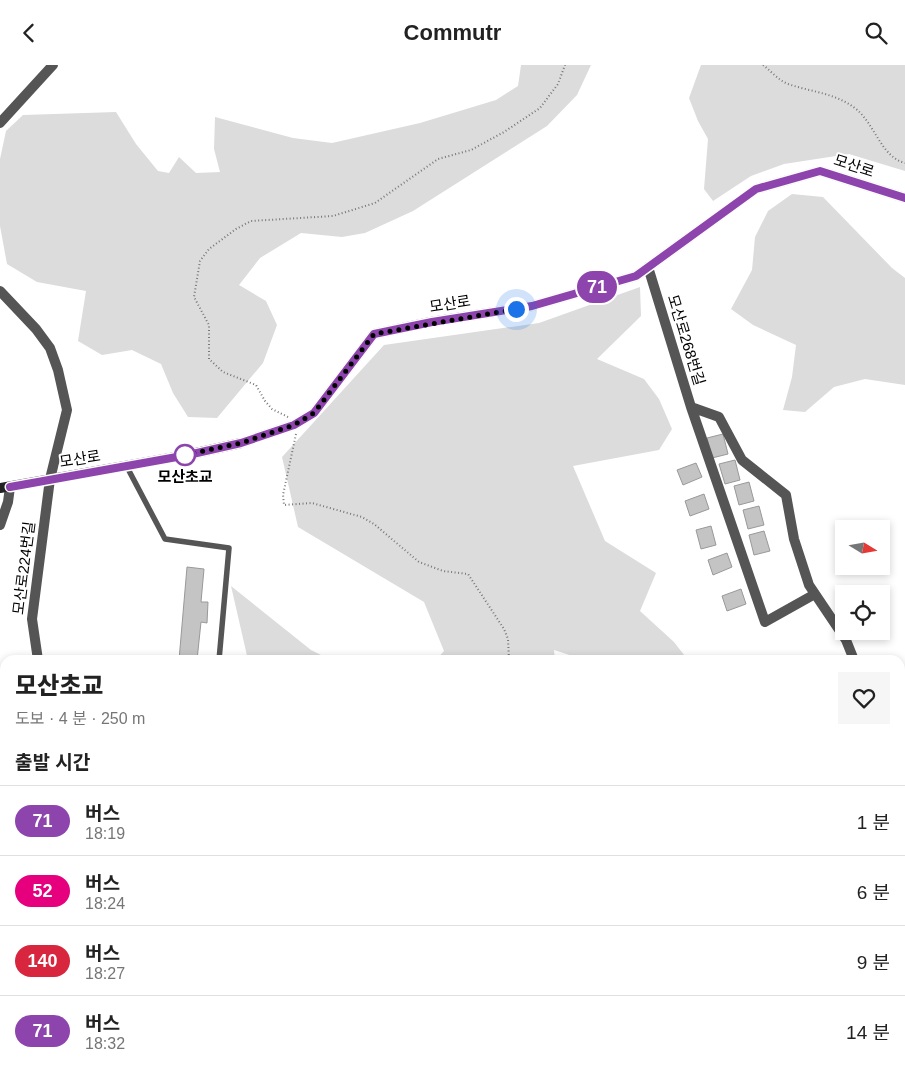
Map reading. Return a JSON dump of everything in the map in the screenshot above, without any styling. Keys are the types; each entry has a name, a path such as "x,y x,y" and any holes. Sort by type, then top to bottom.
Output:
{"street":[{"path":"0,123 52,65"},
{"name":"모산로","path":"5,487 127,467 241,443 294,425 314,413 374,334 432,322 532,306 636,276 756,189 820,171 905,198"},
{"name":"모산로268번길","path":"648,267 691,407 719,417 742,460 786,495 794,539 809,585 846,639 852,655"},
{"name":"모산로224번길","path":"0,291 36,329 50,349 58,370 67,410 50,479 32,619 37,655"},
{"path":"691,407 764,622 815,594"},
{"path":"0,525 8,502 5,487"}],"lane":[{"path":"127,467 165,539 229,548 218,655"}],"path":[{"path":"763,65 787,83 832,95 852,106 862,115 889,153 897,161 905,163"}],"shaded area":[{"path":"521,65 591,65 577,95 547,126 413,211 365,233 342,237 301,233 260,258 239,285 266,301 277,325 263,363 217,418 188,417 173,393 161,364 132,350 102,355 78,341 86,291 37,282 7,264 0,226 0,159 6,131 23,115 116,112 136,144 158,171 169,173 179,157 196,173 220,172 214,149 215,117 293,138 332,143 420,123 496,100 518,86"},
{"path":"701,65 905,65 905,171 849,154 784,164 751,176 713,201 704,189 708,139 698,121 689,98"},
{"path":"792,194 823,197 892,268 905,278 905,385 865,379 834,387 805,412 783,410 792,377 796,345 753,325 731,309 752,270 755,237 768,211"},
{"path":"640,287 641,316 597,359 644,379 659,399 672,429 659,450 573,466 605,541 656,573 640,611 674,642 684,655 570,655 554,650 554,655 440,655 444,651 424,602 298,527 282,457 384,345 539,323"},
{"path":"231,586 311,650 321,655 247,655"}],"building":[{"path":"723,434 728,454 712,458 707,438"},
{"path":"735,460 740,480 725,484 719,464"},
{"path":"696,463 702,477 683,485 677,470"},
{"path":"749,482 754,501 739,505 734,486"},
{"path":"704,494 709,509 690,516 685,501"},
{"path":"759,506 764,525 748,529 743,510"},
{"path":"711,526 716,545 701,549 696,530"},
{"path":"764,531 770,551 754,555 749,535"},
{"path":"727,553 732,567 713,575 708,560"},
{"path":"187,567 204,569 201,602 208,602 207,623 201,622 198,655 179,655"},
{"path":"741,589 746,604 727,611 722,596"}],"bus line":[{"name":"71","path":"10,487 188,455 241,443 294,425 314,413 374,334 432,322 532,306 636,276 756,189 820,171 905,198"}],"place":[{"name":"모산초교","path":"185,455"}],"route":[{"path":"185,455 241,443 294,425 314,413 374,334 432,322 516,309"}]}
